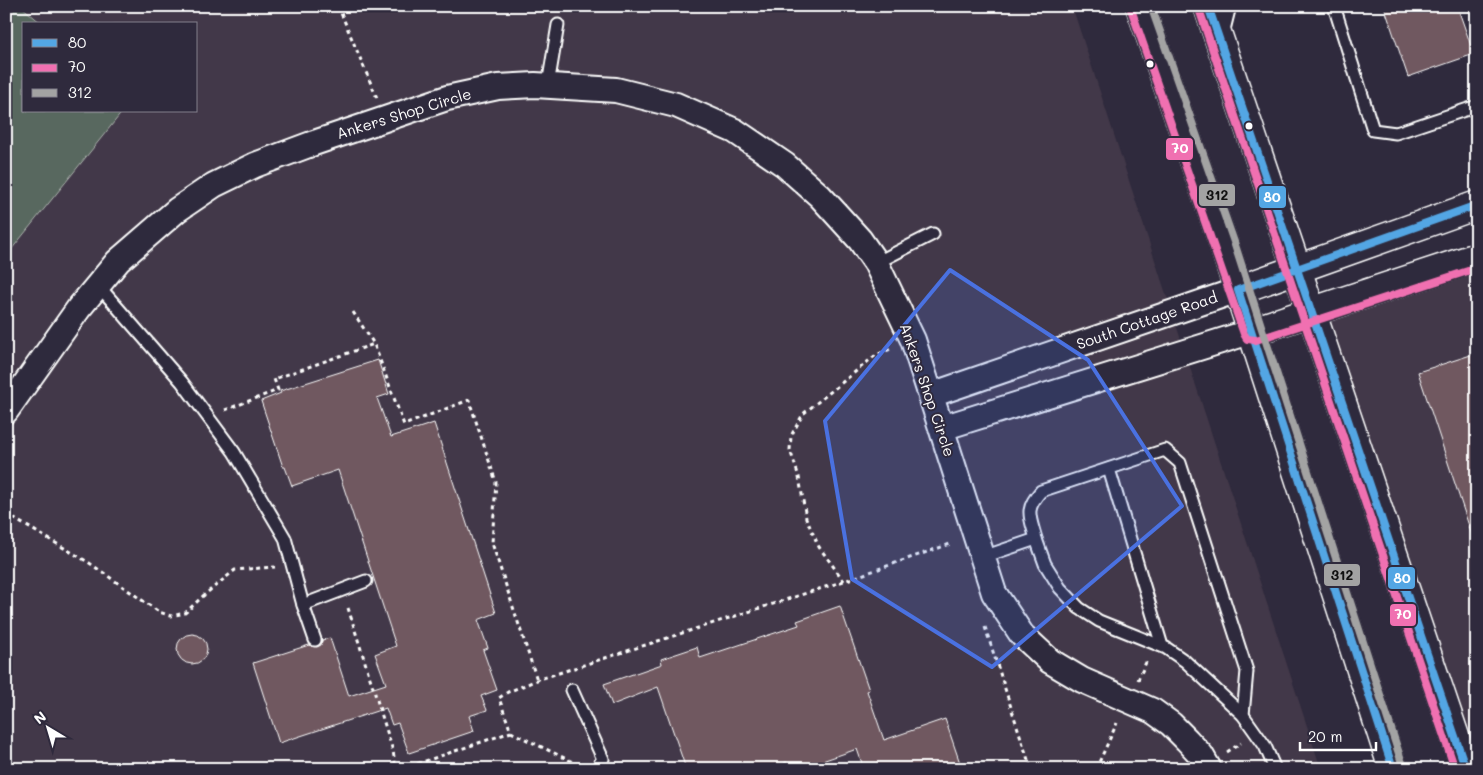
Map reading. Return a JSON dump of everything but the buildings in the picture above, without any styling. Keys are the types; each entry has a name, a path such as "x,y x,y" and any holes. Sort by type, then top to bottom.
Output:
{"main road":[{"path":"1140,6 1253,331 1393,769"},
{"path":"1208,6 1466,769"},
{"name":"South Cottage Road","path":"1238,290 1477,206"},
{"path":"1253,331 1477,257"}],"street":[{"name":"Ankers Shop Circle","path":"6,411 79,308 118,261 177,210 214,185 255,165 447,98 498,87 548,85 616,90 676,105 735,131 785,165 820,196 860,240 876,263 913,340 994,593 1022,636 1050,661 1082,680 1153,711 1171,724 1187,740 1201,755 1209,769"},
{"name":"South Cottage Road","path":"931,395 1238,290"},
{"path":"942,428 1253,331"}],"lane":[{"path":"1220,43 1230,6"},
{"path":"1334,6 1373,130 1396,133 1477,106"},
{"path":"548,85 558,25"},
{"path":"876,263 933,234"},
{"path":"98,285 182,382 234,452 285,538 303,605 315,640"},
{"path":"1243,715 1248,671 1180,463 1165,450 1041,491 1033,500 1029,512 1045,564 1060,588 1079,608 1099,621 1162,646 1185,660 1243,715 1265,746 1275,769"},
{"path":"1109,469 1162,646"},
{"path":"982,557 1036,539"},
{"path":"303,605 366,581"},
{"path":"572,690 603,759 596,769"}],"path":[{"path":"338,6 385,119"},
{"path":"353,312 374,344 404,424 469,400 496,482 492,543 537,680"},
{"path":"210,420 224,410 278,390 274,380 374,344"},
{"path":"844,581 819,547 806,518 799,478 790,450 791,436 803,414 876,355 896,346"},
{"path":"6,514 88,562 159,612 170,616 185,613 235,570 292,566"},
{"path":"586,769 511,732 499,698 508,692 537,680 844,581 956,541"},
{"path":"343,590 393,751 396,769"},
{"path":"985,625 1031,769"},
{"path":"1135,686 1148,658"},
{"path":"1096,769 1121,715"},
{"path":"402,769 511,732"},
{"path":"1228,751 1245,741"},
{"path":"785,762 788,769"}],"highlighted area":[{"path":"950,270 1088,360 1182,506 992,667 852,579 825,421"}],"shaded area":[{"path":"6,6 1072,6 1321,769 6,769"},
{"path":"1477,257 1477,769 1311,312"}],"green space":[{"path":"6,6 21,6 40,22 22,22 22,112 122,112 11,250 6,246"}],"transit line":[{"name":"312","path":"1151,6 1234,242 1403,766"},
{"name":"80","path":"1208,6 1466,769"},
{"name":"70","path":"1131,9 1247,339 1256,340 1477,268"},
{"name":"70","path":"1199,9 1455,769"},
{"name":"80","path":"1393,769 1238,290 1477,205"}]}
